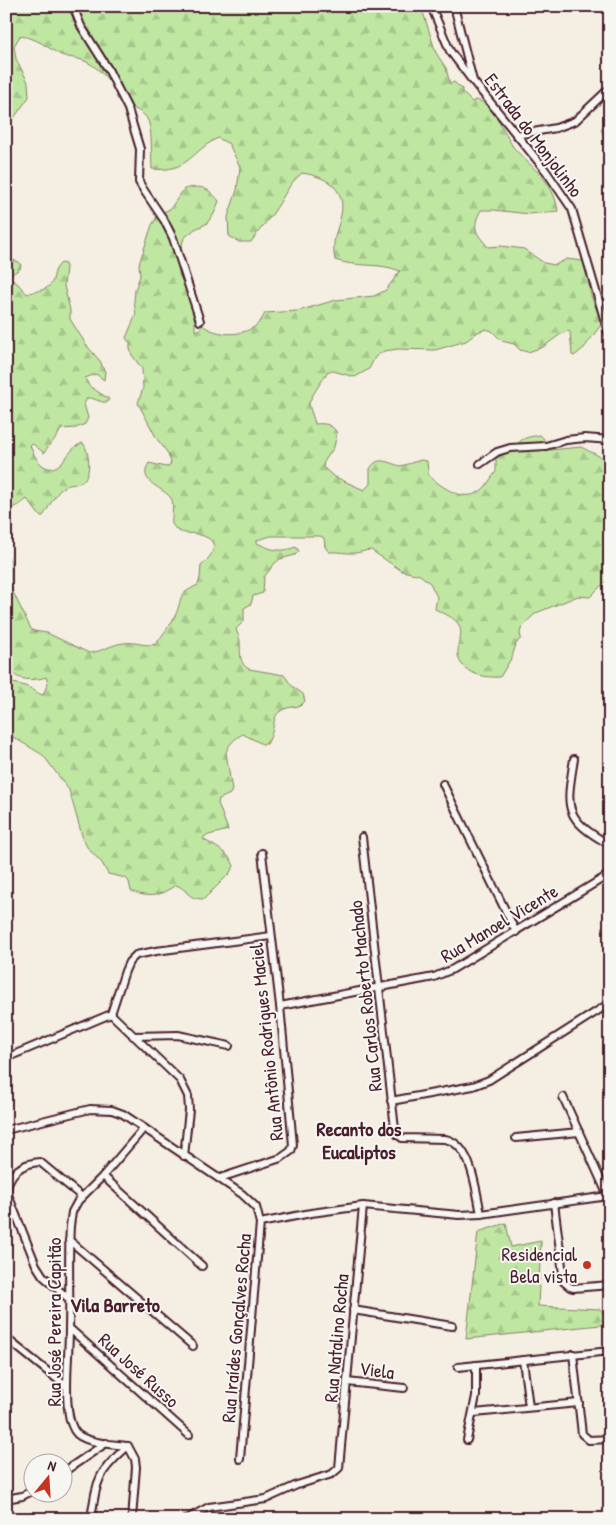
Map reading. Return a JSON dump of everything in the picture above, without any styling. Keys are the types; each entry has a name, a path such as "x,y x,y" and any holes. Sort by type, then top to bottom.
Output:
{"street":[{"path":"73,6 81,26 108,69 128,109 140,149 139,182 142,190 164,220 173,238 200,321"},
{"path":"431,6 450,52 473,82"},
{"name":"Estrada do Monjolinho","path":"454,6 473,82 558,187 572,209 610,339"},
{"path":"516,135 556,128 575,121 610,88"},
{"path":"480,464 497,452 510,448 546,446 566,440 585,438 610,440"},
{"path":"574,759 570,789 571,810 580,826 610,845"},
{"path":"443,784 516,932"},
{"name":"Rua Carlos Roberto Machado","path":"362,837 395,1129 402,1138 451,1141 463,1151 469,1164 481,1214"},
{"name":"Rua Antônio Rodrigues Maciel","path":"220,1178 281,1158 291,1151 293,1145 280,1006 262,853"},
{"name":"Rua Manoel Vicente","path":"280,1006 444,974 610,874"},
{"path":"6,1058 111,1014 125,971 129,962 136,955 271,936"},
{"path":"391,1101 473,1086 489,1080 610,1003"},
{"path":"111,1014 180,1080 188,1096 189,1110 184,1156"},
{"path":"134,1036 178,1035 230,1046"},
{"path":"563,1097 609,1197"},
{"path":"6,1130 90,1109 101,1108 123,1114 220,1178 253,1203 258,1211 260,1223"},
{"name":"Rua José Pereira Capitão","path":"128,1446 83,1438 73,1428 68,1408 67,1387 70,1328 69,1240 72,1212 82,1197 144,1128"},
{"path":"516,1138 579,1132"},
{"path":"69,1299 43,1276 36,1265 7,1192 9,1178 32,1162 40,1162 82,1197"},
{"path":"102,1176 202,1266"},
{"name":"Rua Iraídes Gonçalves Rocha","path":"240,1459 260,1223 311,1213 363,1206 438,1214 481,1214 609,1197"},
{"path":"554,1203 564,1282 574,1288 610,1285"},
{"name":"Rua Natalino Rocha","path":"187,1519 208,1507 266,1499 297,1485 324,1478 337,1472 340,1462 363,1206"},
{"path":"69,1240 193,1346"},
{"path":"353,1310 452,1326"},
{"name":"Rua José Russo","path":"70,1328 189,1435"},
{"path":"6,1338 67,1387"},
{"path":"458,1367 610,1351"},
{"path":"573,1354 584,1436 592,1440 610,1440"},
{"path":"523,1360 529,1407"},
{"path":"467,1440 474,1413 476,1365"},
{"name":"Viela","path":"347,1382 404,1388"},
{"path":"474,1413 579,1403"},
{"path":"72,1466 106,1443"},
{"path":"91,1519 97,1484 101,1474 111,1461 128,1446 135,1459 136,1467 132,1519"},
{"path":"6,1499 22,1496"}],"green space":[{"path":"6,6 248,6 255,9 261,6 421,6 436,53 446,68 450,84 454,82 472,102 475,100 488,106 515,149 547,183 552,191 558,211 529,214 481,210 476,221 476,230 480,238 488,247 501,246 524,249 544,263 555,265 567,259 590,262 590,294 603,322 584,348 574,356 572,355 570,332 568,331 543,347 528,352 520,350 514,344 502,341 492,331 486,329 478,332 466,341 435,350 398,349 384,351 375,357 369,369 355,377 328,371 309,404 315,424 328,425 337,433 334,447 324,462 323,467 333,476 364,490 370,484 370,469 373,464 384,461 401,466 421,460 427,461 428,475 440,485 462,495 477,493 486,486 496,472 496,458 516,448 517,444 522,440 540,435 550,450 581,447 607,460 610,459 610,577 590,597 578,596 536,613 522,626 521,638 516,644 512,657 500,677 488,677 474,674 464,667 460,661 458,655 461,633 459,625 451,617 435,609 437,597 430,583 420,575 402,571 371,550 358,553 329,552 325,547 324,538 320,536 271,536 257,540 257,543 272,549 285,550 296,547 299,551 295,555 280,559 275,563 264,577 263,593 253,596 251,604 244,608 244,621 236,629 240,640 240,653 243,664 249,669 284,675 292,686 303,694 305,701 300,706 282,710 278,714 267,744 262,744 243,734 235,739 228,748 226,753 232,790 230,794 219,799 218,803 228,830 205,836 203,839 229,857 234,866 229,874 204,899 194,898 176,885 159,894 144,895 131,891 126,878 108,874 102,863 87,847 83,839 69,790 43,755 6,733 6,682 26,686 43,695 48,683 46,677 31,680 20,678 9,667 8,654 6,653 6,552 11,562 10,586 31,629 47,633 89,653 124,643 156,644 173,620 183,595 198,585 201,566 212,553 213,545 207,538 197,534 180,532 176,529 172,524 172,500 149,481 146,476 149,463 166,467 171,462 138,403 143,388 142,369 132,355 130,343 126,338 136,314 134,301 135,290 140,276 139,264 152,225 158,215 170,209 184,189 204,188 219,201 214,214 206,224 195,229 184,238 180,251 179,275 199,309 195,322 195,331 200,329 202,325 219,332 237,333 254,327 265,313 298,311 336,300 374,296 386,290 400,271 392,268 351,264 335,260 334,242 341,215 341,197 337,190 326,180 302,173 293,182 251,242 239,242 229,236 228,217 237,190 240,167 229,144 218,138 174,168 152,169 151,134 146,117 139,111 125,106 109,81 99,70 87,62 61,55 26,37 20,36 14,46 16,59 28,82 29,97 11,122 6,125"},
{"path":"610,118 610,174 607,175 604,172 603,157 607,156 608,148 601,129"},
{"path":"12,260 19,262 21,265 20,269 9,277 27,294 48,287 52,283 58,266 61,263 65,264 64,286 70,310 70,319 87,346 100,361 105,372 104,380 96,374 85,378 89,386 109,399 107,402 104,402 87,398 84,404 88,418 85,424 76,428 61,429 44,453 33,444 30,445 37,460 45,467 55,467 60,464 73,449 83,443 88,457 89,463 85,479 81,482 65,486 60,490 43,516 40,516 27,499 19,505 6,510 6,262"},
{"path":"506,1223 511,1247 541,1241 538,1306 600,1309 610,1320 610,1324 466,1339 478,1232"}],"place":[{"name":"Residencial Bela vista","path":"587,1265"}],"district":[{"name":"Recanto dos Eucaliptos","path":"359,1140"},
{"name":"Vila Barreto","path":"115,1304"}]}
